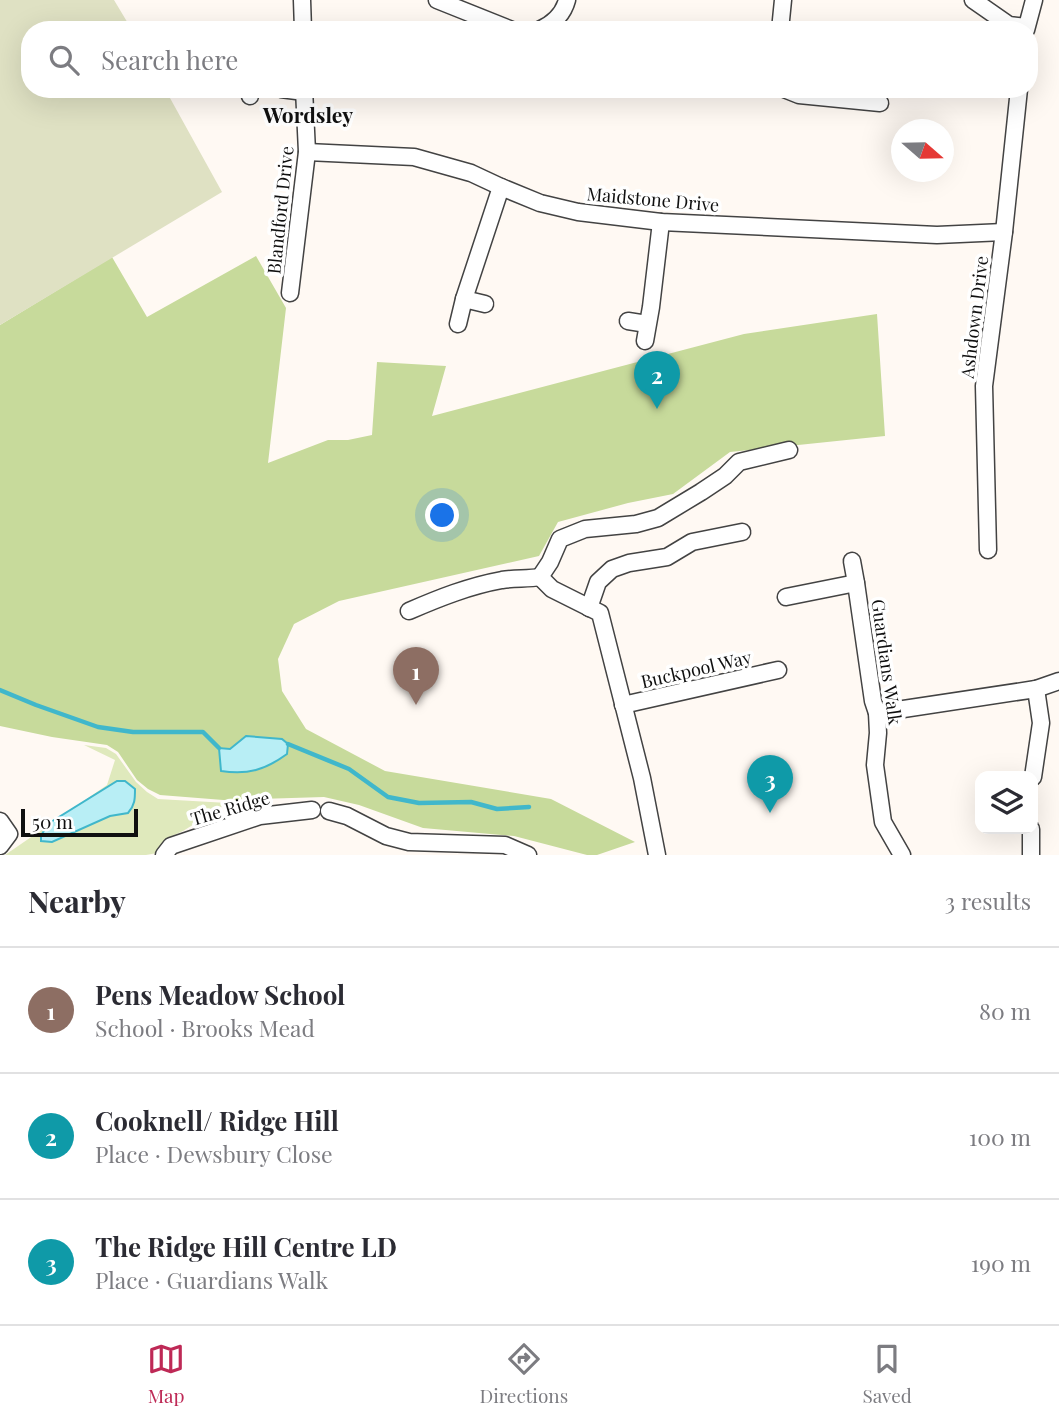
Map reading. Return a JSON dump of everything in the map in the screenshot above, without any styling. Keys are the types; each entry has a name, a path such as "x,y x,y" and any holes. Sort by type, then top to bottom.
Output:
{"street":[{"path":"302,0 303,21"},
{"path":"437,0 490,21"},
{"path":"553,21 564,10 567,0"},
{"path":"781,21 783,0"},
{"path":"973,0 1003,21"},
{"path":"1028,21 1034,0"},
{"name":"Blandford Drive","path":"290,293 307,152 304,98"},
{"name":"Ashdown Drive","path":"988,550 984,386 1019,98"},
{"name":"Maidstone Drive","path":"307,152 414,157 471,173 540,203 578,212 661,222 937,236 1004,232"},
{"path":"458,324 501,187"},
{"path":"645,341 661,222"},
{"path":"464,299 485,304"},
{"path":"628,321 647,324"},
{"path":"409,611 454,592 505,579 540,577 560,538 584,529 636,524 659,518 725,476 738,463 789,450"},
{"path":"540,577 552,589 589,608 598,582 612,569 629,563 667,557 692,542 742,532"},
{"path":"852,561 856,583"},
{"name":"Guardians Walk","path":"786,597 856,583 877,713 875,765 883,821 902,855"},
{"name":"Buckpool Way","path":"589,608 600,613 644,789 657,855"},
{"name":"Buckpool Way","path":"623,705 778,670"},
{"path":"877,713 1036,689 1059,681"},
{"path":"1034,771 1041,723 1036,689"},
{"name":"The Ridge","path":"164,855 172,846 260,816 312,810"},
{"path":"329,811 347,816 386,836 410,842 464,849 505,845 528,855"},
{"path":"0,821 9,834 0,846"},
{"path":"1031,834 1031,855"}],"green space":[{"path":"0,0 114,0 127,21 21,21 21,98 170,98 222,192 0,325"},
{"path":"256,256 286,308 268,463 328,440 348,440 372,435 377,362 446,366 432,416 744,334 877,314 885,436 730,452 673,494 558,522 539,556 339,601 294,624 278,659 282,691 306,729 385,771 551,799 635,842 597,855 587,855 514,836 423,828 359,805 324,797 236,801 160,795 137,780 118,752 107,745 0,726 0,325 112,257 147,317"},
{"path":"84,745 106,748 116,754 136,782 158,799 228,803 172,836 157,853 5,855 107,785 115,760"}],"water":[{"path":"246,736 282,739 288,744 287,754 256,770 221,771 219,748 230,749"},
{"path":"117,781 125,781 135,789 134,802 128,813 110,816 52,842 41,841 41,835 51,822"}],"waterway":[{"path":"0,690 98,727 133,732 203,732 219,748"},
{"path":"288,744 349,769 388,797 419,803 471,802 497,809 529,807"}],"place":[{"name":"Cooknell/ Ridge Hill","path":"657,409"},
{"name":"Pens Meadow School","path":"416,705"},
{"name":"The Ridge Hill Centre LD","path":"770,813"}],"district":[{"name":"Wordsley","path":"308,114"}]}
